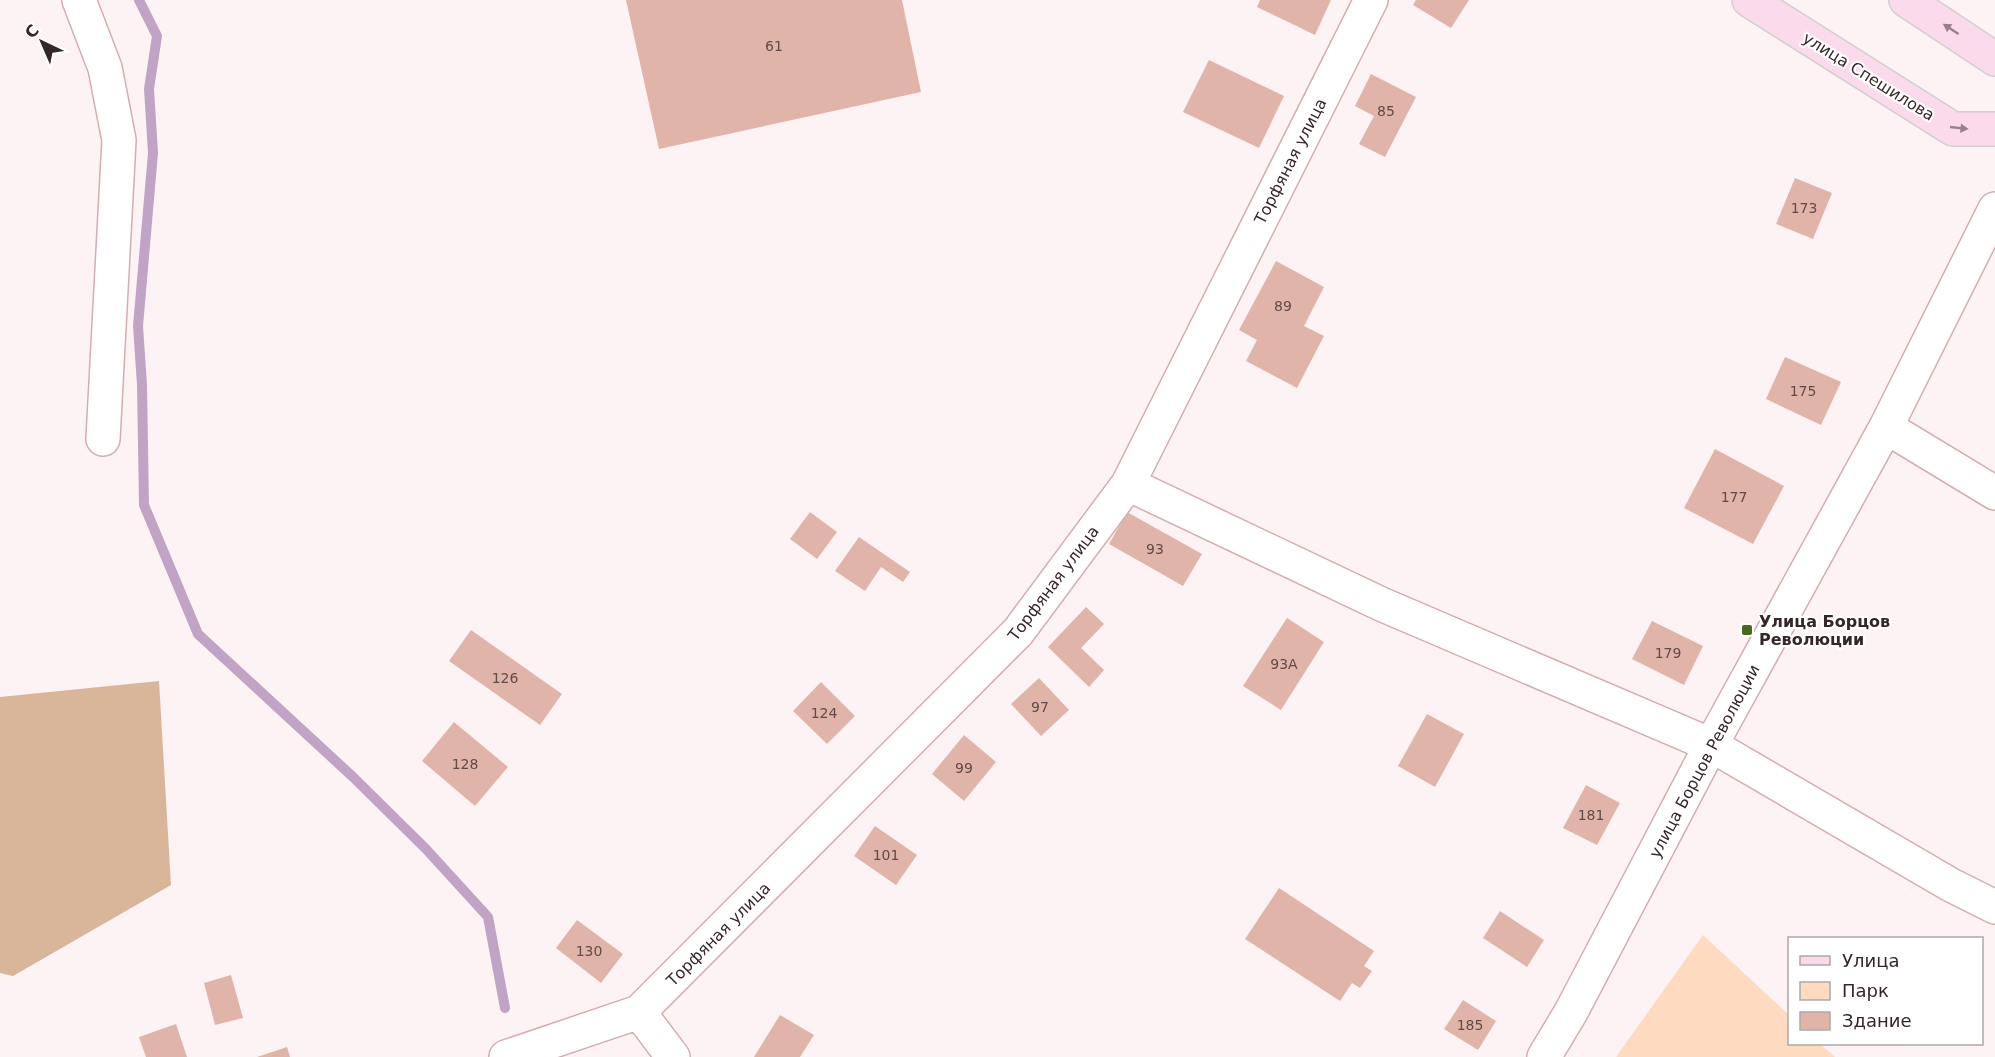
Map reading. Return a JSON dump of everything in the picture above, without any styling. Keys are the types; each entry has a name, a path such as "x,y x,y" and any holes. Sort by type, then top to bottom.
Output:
{"main road":[{"name":"улица Спешилова","path":"1749,0 1953,129 1995,129"},
{"path":"1906,0 1995,58"}],"street":[{"path":"79,0 105,68 119,140 103,439"},
{"name":"Торфяная улица","path":"506,1057 639,1012 1018,632 1128,484 1371,0"},
{"name":"улица Борцов Революции","path":"1544,1057 1571,1012 1712,745 1886,427 1995,209"},
{"path":"1886,427 1995,493"},
{"path":"1128,484 1380,604 1712,745 1951,885 1995,907"},
{"path":"639,1012 673,1057"}],"green space":[{"path":"1703,935 1788,1014 1788,1045 1821,1045 1835,1057 1616,1057"}],"shaded area":[{"path":"159,681 171,885 13,976 0,973 0,697"}],"building":[{"path":"626,0 902,0 921,92 659,149"},
{"path":"1260,0 1331,0 1315,35 1257,7"},
{"path":"1416,0 1469,0 1451,28 1413,5"},
{"path":"1209,60 1284,96 1259,148 1183,112"},
{"path":"1371,74 1416,97 1385,157 1359,144 1374,116 1355,106"},
{"path":"1795,178 1832,193 1813,239 1776,224"},
{"path":"1276,261 1324,287 1304,326 1324,336 1297,388 1246,361 1257,340 1239,330"},
{"path":"1785,357 1841,382 1821,425 1766,399"},
{"path":"1715,449 1784,486 1753,544 1684,508"},
{"path":"810,512 837,532 817,559 790,539"},
{"path":"1127,512 1202,554 1183,586 1109,544"},
{"path":"859,537 910,572 903,582 881,567 865,591 835,571"},
{"path":"1086,607 1104,624 1081,648 1104,670 1089,687 1048,647"},
{"path":"1287,618 1324,642 1281,710 1243,686"},
{"path":"1652,621 1703,646 1684,685 1632,659"},
{"path":"471,630 562,694 540,725 449,661"},
{"path":"1039,678 1069,710 1041,736 1011,704"},
{"path":"821,682 855,716 827,744 793,711"},
{"path":"1427,714 1464,734 1435,787 1398,766"},
{"path":"454,722 508,767 475,806 422,761"},
{"path":"964,735 996,762 964,801 932,774"},
{"path":"1586,785 1620,803 1597,845 1563,828"},
{"path":"875,826 917,855 896,885 854,856"},
{"path":"1279,888 1374,951 1364,966 1372,971 1360,988 1352,983 1340,1001 1245,939"},
{"path":"1500,911 1544,940 1527,967 1483,938"},
{"path":"577,920 623,954 601,983 556,948"},
{"path":"231,975 243,1018 215,1025 204,983"},
{"path":"1463,1000 1496,1021 1478,1050 1444,1029"},
{"path":"780,1015 814,1035 800,1057 754,1057"},
{"path":"176,1024 187,1057 146,1057 139,1037"},
{"path":"287,1047 290,1057 257,1057"}],"waterway":[{"path":"139,0 157,36 149,89 153,153 138,326 142,385 144,505 198,634 353,777 426,849 488,917 505,1008"}],"place":[{"name":"Улица Борцов Революции","path":"1747,630"}]}
